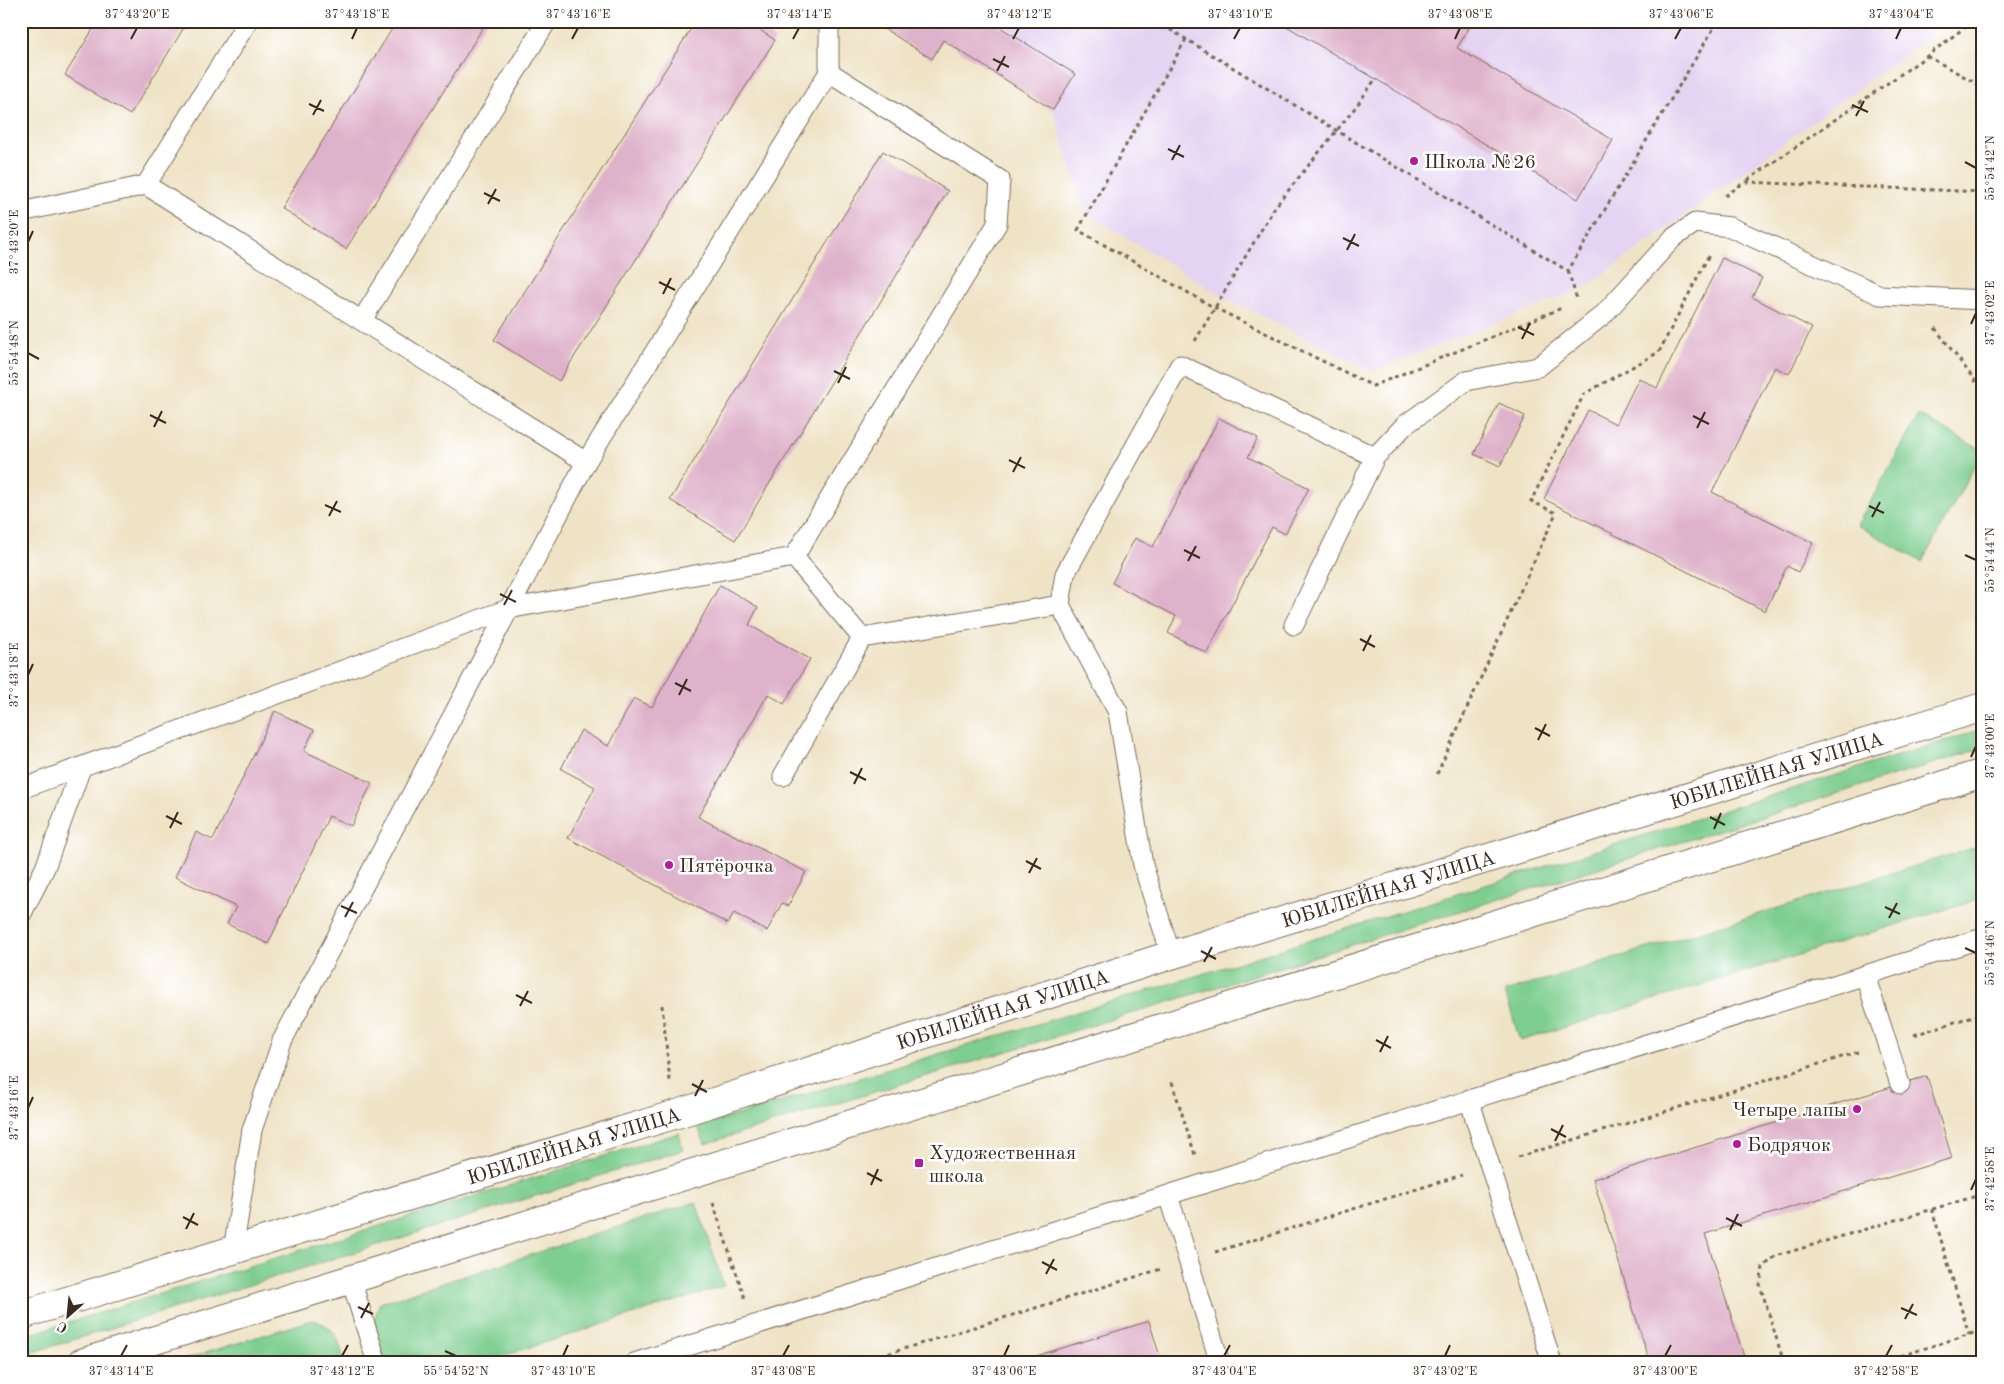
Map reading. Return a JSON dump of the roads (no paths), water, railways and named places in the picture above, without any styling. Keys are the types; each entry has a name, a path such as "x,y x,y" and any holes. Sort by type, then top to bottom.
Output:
{"main road":[{"name":"ЮБИЛЕЙНАЯ УЛИЦА","path":"21,1315 680,1113 1171,955 1983,707"},
{"path":"82,1363 1983,773"}],"lane":[{"path":"146,185 248,21"},
{"path":"362,320 547,21"},
{"path":"232,1251 252,1130 282,1041 586,462 829,72 829,21"},
{"path":"21,789 508,609 794,557 997,224 1000,180 829,72"},
{"path":"21,212 146,185 586,462"},
{"path":"1294,625 1375,457 1405,425 1466,381 1538,367 1604,314 1673,238 1695,223 1730,227 1880,295 1983,300"},
{"path":"1171,955 1143,865 1118,712 1060,604 1065,574 1180,365 1375,457"},
{"path":"794,557 862,638"},
{"path":"862,638 1060,604"},
{"path":"783,776 862,638"},
{"path":"21,915 45,868 80,768"},
{"path":"634,1363 1983,938"},
{"path":"1865,974 1900,1084"},
{"path":"1470,1099 1552,1363"},
{"path":"1168,1195 1220,1363"},
{"path":"351,1280 378,1363"}],"place":[{"name":"Школа №26","path":"1414,161"},
{"name":"Пятёрочка","path":"669,865"},
{"name":"Четыре лапы","path":"1857,1109"},
{"name":"Бодрячок","path":"1737,1144"},
{"name":"Художественная школа","path":"919,1163"}]}
